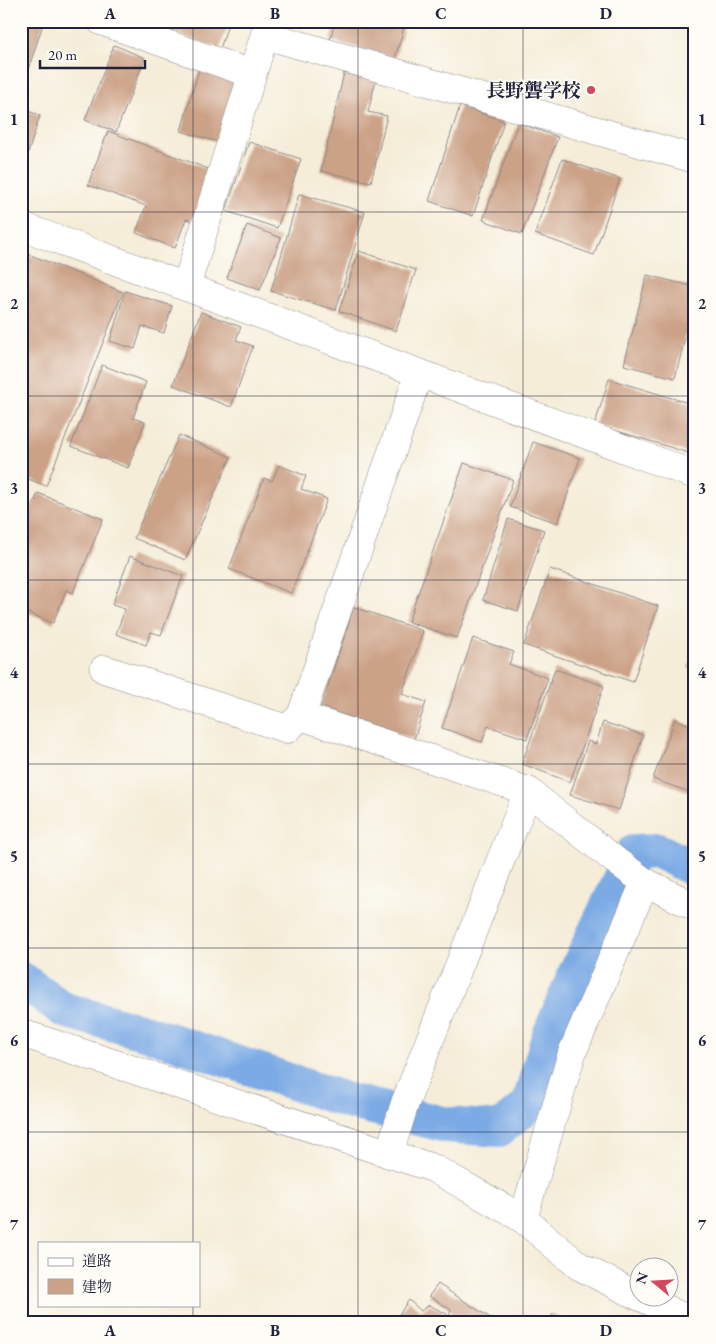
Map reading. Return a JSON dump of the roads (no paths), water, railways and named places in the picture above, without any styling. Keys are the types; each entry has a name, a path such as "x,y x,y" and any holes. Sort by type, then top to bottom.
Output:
{"street":[{"path":"101,21 252,74"},
{"path":"186,286 267,28 695,159"},
{"path":"21,226 695,475"},
{"path":"104,669 286,729 301,716 419,372"},
{"path":"301,716 528,791 632,872 695,907"},
{"path":"389,1154 402,1113 528,791"},
{"path":"523,1219 572,1053 632,872"},
{"path":"21,1033 433,1168 523,1219 579,1266 628,1290"},
{"path":"660,1306 695,1323"}],"waterway":[{"path":"21,979 64,1010 154,1035 348,1101 447,1125 499,1129 529,1105 548,1040 577,970 634,852 658,851 695,869"}],"place":[{"name":"長野聾学校","path":"591,90"}]}
